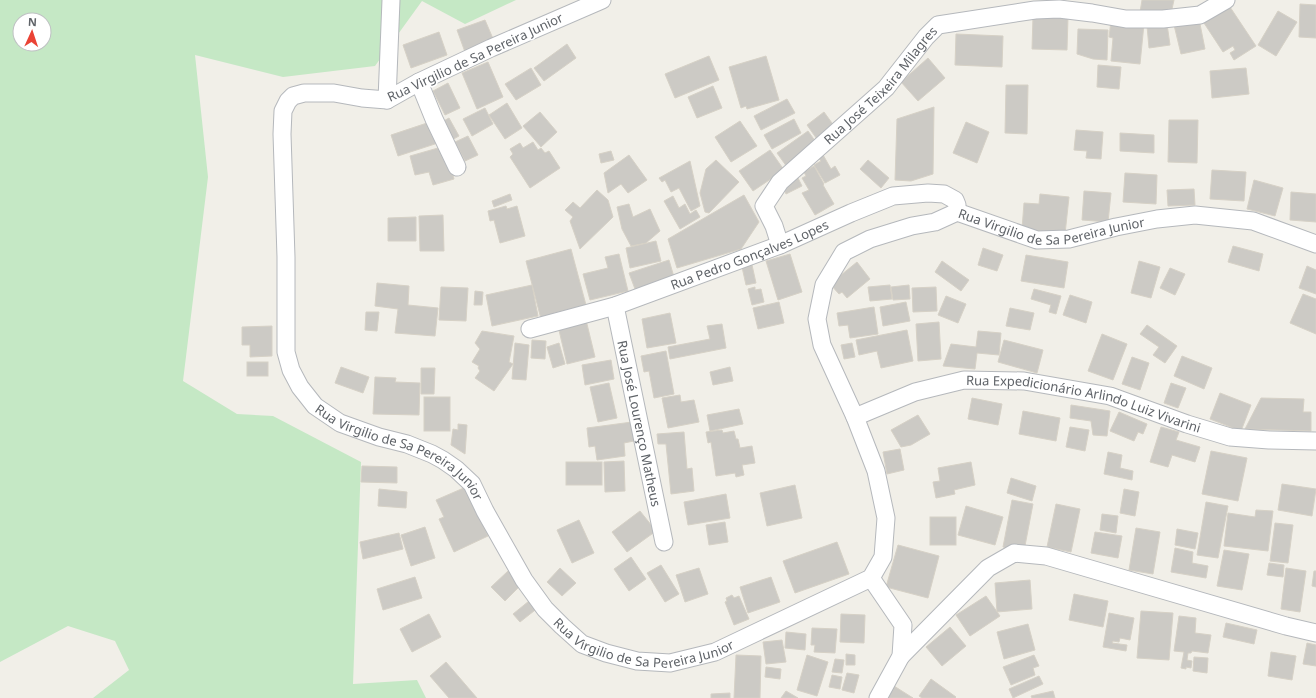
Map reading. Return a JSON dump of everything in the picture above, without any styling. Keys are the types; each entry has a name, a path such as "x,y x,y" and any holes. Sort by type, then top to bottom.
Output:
{"street":[{"path":"387,100 391,0"},
{"name":"Rua Virgilio de Sa Pereira Junior","path":"602,0 491,48 419,82 387,100 362,98 334,92 304,93 293,96 288,101 283,111 282,134 286,257 286,352 291,370 300,387 315,406 340,423 378,437 408,444 426,451 456,469 472,484 485,511 524,580 545,609 582,644 606,653 637,661 670,663 715,652 871,578 883,558 886,518 876,471 855,417 822,345 817,319 824,285 844,252 870,239 912,226 935,222 957,212 1037,240 1069,239 1116,227 1195,215 1253,221 1316,244"},
{"name":"Rua José Teixeira Milagres","path":"780,245 774,226 764,206 780,182 886,88 926,37 938,25 1035,10 1059,9 1126,19 1164,19 1200,15 1226,0"},
{"path":"419,82 437,126 457,167"},
{"name":"Rua Pedro Gonçalves Lopes","path":"530,329 615,306 780,245 893,196 928,193 944,194 955,200 958,206 957,212"},
{"name":"Rua José Lourenço Matheus","path":"615,306 664,542"},
{"name":"Rua Expedicionário Arlindo Luiz Vivarini","path":"855,417 915,392 964,380 1024,381 1110,396 1187,424 1230,437 1316,441"},
{"path":"878,698 901,656 988,568 1014,553 1046,556 1279,624 1316,633"},
{"path":"871,578 903,625 901,656"}],"green space":[{"path":"0,0 516,0 465,24 422,1 375,66 283,77 195,55 208,177 183,381 237,414 273,416 361,462 353,684 417,680 426,698 93,698 129,670 115,641 68,626 0,662"}],"building":[{"path":"1142,0 1174,0 1172,9 1168,9 1167,17 1140,12"},
{"path":"1300,4 1316,5 1316,38 1299,37"},
{"path":"1230,7 1256,46 1234,60 1230,53 1235,50 1233,46 1223,52 1204,23"},
{"path":"1278,11 1297,22 1276,56 1258,45"},
{"path":"1033,16 1068,17 1067,50 1032,49"},
{"path":"1199,19 1205,49 1181,54 1174,25"},
{"path":"485,20 494,41 465,52 457,30"},
{"path":"1111,21 1144,24 1140,64 1111,61 1113,38 1109,37"},
{"path":"1167,24 1170,45 1149,48 1147,26"},
{"path":"1078,29 1108,30 1107,60 1093,59 1077,54"},
{"path":"439,32 447,55 411,68 403,45"},
{"path":"956,34 1003,36 1002,67 955,65"},
{"path":"567,44 576,58 544,81 534,68"},
{"path":"709,56 719,80 675,98 665,74"},
{"path":"766,56 779,100 747,109 746,106 741,108 729,67"},
{"path":"928,58 945,78 918,101 901,82"},
{"path":"488,62 503,97 477,109 462,73"},
{"path":"1098,65 1121,67 1119,89 1097,87"},
{"path":"531,68 541,85 516,100 505,84"},
{"path":"1246,68 1249,94 1212,98 1210,71"},
{"path":"448,83 460,108 445,115 433,91"},
{"path":"1006,85 1028,85 1027,134 1005,133"},
{"path":"713,86 722,108 697,118 688,97"},
{"path":"787,99 795,113 761,130 754,116"},
{"path":"507,103 522,128 505,139 489,115"},
{"path":"934,107 933,174 911,181 895,180 897,119"},
{"path":"485,108 493,124 472,136 463,119"},
{"path":"540,112 557,132 541,147 523,126"},
{"path":"824,112 837,130 819,142 807,125"},
{"path":"449,118 459,136 450,141 440,123"},
{"path":"794,119 801,133 772,149 764,135"},
{"path":"1169,120 1198,120 1197,163 1168,162"},
{"path":"433,121 441,142 398,156 391,135"},
{"path":"740,121 757,146 731,162 715,137"},
{"path":"966,122 989,132 977,163 953,153"},
{"path":"1076,130 1103,132 1101,159 1086,158 1087,151 1074,150"},
{"path":"808,131 818,145 787,167 777,153"},
{"path":"1120,133 1154,135 1154,153 1120,151"},
{"path":"468,136 478,155 465,161 455,142"},
{"path":"533,142 538,150 541,148 545,153 549,151 560,168 530,188 510,157 513,154 510,149 520,143 523,148"},
{"path":"445,146 454,179 433,185 429,172 415,175 410,156"},
{"path":"770,150 784,170 753,191 739,171"},
{"path":"611,151 614,160 601,163 599,154"},
{"path":"822,153 831,169 835,166 840,175 825,183 814,165 821,161 817,156"},
{"path":"629,155 647,180 628,193 621,184 608,193 604,173"},
{"path":"716,160 739,182 709,213 705,212 700,193 706,169"},
{"path":"868,160 889,178 881,188 860,169"},
{"path":"690,161 700,206 691,211 679,188 671,192 665,180 662,182 659,178"},
{"path":"814,166 834,204 815,215 802,193 809,190 802,178 806,176 804,172"},
{"path":"1212,170 1246,172 1244,201 1210,199"},
{"path":"1125,173 1157,175 1156,204 1123,202"},
{"path":"798,178 802,186 786,194 784,189 788,187 786,184"},
{"path":"1254,180 1283,188 1275,216 1247,209"},
{"path":"1194,189 1195,205 1168,206 1167,190"},
{"path":"597,190 608,200 613,217 580,249 570,221 573,217 565,210 573,202 580,208"},
{"path":"1084,191 1111,193 1108,222 1082,220"},
{"path":"1291,192 1316,194 1316,222 1290,220"},
{"path":"510,194 512,200 494,207 492,201"},
{"path":"1040,194 1069,197 1065,234 1022,229 1024,203 1039,204"},
{"path":"744,195 759,222 741,249 677,268 668,239"},
{"path":"673,196 679,208 685,204 690,214 696,210 700,217 680,229 664,201"},
{"path":"629,204 633,217 650,209 660,231 646,243 631,246 622,229 617,207"},
{"path":"506,206 507,209 517,206 525,236 500,243 494,220 490,221 488,211"},
{"path":"443,215 444,251 420,251 419,216"},
{"path":"416,217 416,241 388,241 388,218"},
{"path":"656,241 661,261 630,268 626,248"},
{"path":"1233,246 1263,254 1259,271 1228,262"},
{"path":"983,248 1003,255 997,271 978,265"},
{"path":"571,249 586,305 554,313 554,316 541,319 526,261"},
{"path":"619,254 628,291 590,300 583,274 608,268 605,257"},
{"path":"790,254 802,292 778,300 766,261"},
{"path":"1026,255 1068,262 1064,288 1021,281"},
{"path":"669,260 674,277 635,289 629,273"},
{"path":"942,261 969,280 961,291 935,272"},
{"path":"1139,261 1160,267 1151,298 1131,293"},
{"path":"857,262 870,279 847,298 842,292 839,294 830,284"},
{"path":"752,265 756,283 746,285 742,267"},
{"path":"1307,266 1316,270 1316,294 1299,288"},
{"path":"1170,268 1185,274 1175,295 1160,288"},
{"path":"377,283 409,286 408,305 438,308 435,336 395,333 398,309 375,306"},
{"path":"532,285 538,316 492,326 486,295"},
{"path":"890,285 892,299 870,301 868,287"},
{"path":"909,285 910,299 893,300 891,287"},
{"path":"441,287 468,288 466,321 439,320"},
{"path":"755,287 755,290 761,289 764,302 752,305 748,289"},
{"path":"936,287 937,311 913,312 912,288"},
{"path":"1034,289 1061,296 1056,314 1049,312 1051,305 1031,299"},
{"path":"475,291 483,292 482,305 474,305"},
{"path":"1303,294 1316,299 1316,334 1290,323"},
{"path":"1070,295 1092,302 1086,323 1063,315"},
{"path":"946,296 966,304 958,323 938,315"},
{"path":"779,302 784,323 758,329 753,308"},
{"path":"906,302 910,321 883,326 880,307"},
{"path":"874,307 878,334 850,338 848,325 839,326 837,313"},
{"path":"1010,308 1034,313 1030,330 1006,326"},
{"path":"366,312 379,312 377,331 365,330"},
{"path":"670,313 676,343 647,348 642,319"},
{"path":"586,320 595,357 567,364 558,326"},
{"path":"939,322 941,359 918,361 916,324"},
{"path":"722,324 726,348 670,359 668,347 710,339 707,326"},
{"path":"1147,325 1177,346 1165,363 1153,355 1159,347 1140,334"},
{"path":"272,326 272,356 250,357 250,345 242,345 242,327"},
{"path":"907,330 913,361 881,368 877,351 859,355 856,340"},
{"path":"482,331 514,336 509,362 513,364 494,391 475,378 480,371 478,368 479,366 472,362 480,349 475,343"},
{"path":"978,331 1001,333 999,355 977,353 975,369 943,366 951,344 976,347"},
{"path":"1102,334 1127,344 1113,380 1088,371"},
{"path":"532,340 546,341 545,359 531,358"},
{"path":"1004,340 1043,350 1037,373 998,362"},
{"path":"515,343 529,345 526,380 512,379"},
{"path":"559,343 565,364 553,368 547,347"},
{"path":"852,343 855,357 844,359 841,345"},
{"path":"666,351 674,394 654,398 649,371 644,372 641,356"},
{"path":"1182,356 1212,368 1204,389 1174,376"},
{"path":"1132,357 1149,363 1140,390 1122,384"},
{"path":"611,360 614,379 585,385 582,365"},
{"path":"247,362 268,362 268,376 247,376"},
{"path":"341,367 369,377 363,393 335,383"},
{"path":"730,367 733,381 713,385 710,372"},
{"path":"421,368 435,368 434,394 421,394"},
{"path":"375,377 396,378 395,382 420,383 419,415 373,414"},
{"path":"609,383 617,418 598,422 590,387"},
{"path":"1171,383 1186,388 1178,408 1164,403"},
{"path":"1220,393 1251,405 1241,431 1210,419"},
{"path":"680,395 681,402 694,400 699,422 668,428 662,398"},
{"path":"424,397 450,397 450,431 424,431"},
{"path":"972,398 1002,404 998,425 968,419"},
{"path":"1261,398 1304,399 1303,412 1311,412 1311,431 1245,429"},
{"path":"1071,405 1110,411 1107,436 1093,435 1091,421 1070,418"},
{"path":"739,409 743,424 710,431 707,415"},
{"path":"1023,411 1060,418 1056,441 1019,434"},
{"path":"1119,412 1147,424 1143,434 1138,432 1134,441 1110,431"},
{"path":"918,415 930,434 911,445 901,447 891,430"},
{"path":"632,422 634,441 624,443 625,456 597,460 595,446 589,447 587,428"},
{"path":"458,424 467,425 465,454 451,445 453,429 458,430"},
{"path":"1070,427 1089,430 1085,451 1066,447"},
{"path":"1161,427 1179,432 1176,440 1200,447 1195,462 1172,455 1168,467 1150,462"},
{"path":"722,430 723,433 734,431 740,448 752,446 755,463 742,465 744,475 736,477 735,473 716,476 711,442 708,443 706,432"},
{"path":"684,432 687,469 692,468 694,491 671,494 666,444 658,444 657,434"},
{"path":"900,449 904,470 887,474 883,452"},
{"path":"1211,451 1247,458 1238,501 1202,494"},
{"path":"1108,452 1122,455 1120,468 1133,471 1132,480 1104,474"},
{"path":"624,461 625,491 605,492 604,462"},
{"path":"566,462 602,462 602,485 566,485"},
{"path":"971,462 975,485 954,490 955,494 936,498 933,482 940,481 938,468"},
{"path":"362,466 397,467 397,483 361,482"},
{"path":"1011,478 1036,486 1032,501 1007,493"},
{"path":"1282,484 1316,489 1312,516 1278,510"},
{"path":"795,485 802,518 767,526 760,493"},
{"path":"466,487 488,536 454,552 439,519 444,517 436,500"},
{"path":"379,489 407,492 406,508 378,506"},
{"path":"1124,489 1139,492 1135,516 1120,513"},
{"path":"726,494 730,518 688,525 684,502"},
{"path":"1012,500 1033,504 1024,551 1003,547"},
{"path":"1206,502 1228,506 1218,558 1197,555"},
{"path":"1056,504 1080,509 1071,552 1047,547"},
{"path":"966,506 1003,517 995,545 958,535"},
{"path":"1256,510 1273,511 1268,551 1224,546 1228,513 1255,517"},
{"path":"640,511 656,531 627,552 612,532"},
{"path":"1102,514 1118,516 1116,533 1100,530"},
{"path":"930,517 956,517 956,545 930,545"},
{"path":"579,520 594,553 572,563 557,530"},
{"path":"725,522 728,542 709,545 706,525"},
{"path":"1275,523 1293,525 1288,563 1270,561"},
{"path":"425,527 435,558 411,566 401,535"},
{"path":"1136,528 1160,532 1153,574 1129,570"},
{"path":"1177,529 1198,533 1195,549 1175,545"},
{"path":"1095,532 1122,536 1118,558 1091,553"},
{"path":"399,533 403,549 363,559 360,542"},
{"path":"837,542 849,574 795,593 783,561"},
{"path":"898,545 939,556 928,598 886,587"},
{"path":"1175,548 1193,552 1192,563 1208,566 1206,578 1171,572"},
{"path":"1224,550 1249,554 1242,590 1217,586"},
{"path":"631,557 646,579 629,591 614,569"},
{"path":"1269,563 1284,565 1283,577 1267,575"},
{"path":"661,565 679,594 665,602 647,573"},
{"path":"560,568 576,583 562,596 547,582"},
{"path":"699,568 708,594 685,602 676,575"},
{"path":"1286,568 1306,571 1300,612 1281,609"},
{"path":"508,571 522,584 505,601 491,587"},
{"path":"1314,571 1316,571 1316,587 1312,586"},
{"path":"415,577 422,598 383,610 377,589"},
{"path":"771,577 780,602 748,613 740,587"},
{"path":"1030,580 1032,609 997,612 995,583"},
{"path":"1074,594 1108,601 1103,627 1069,620"},
{"path":"732,595 734,598 739,596 749,619 734,625 725,602 727,601 726,598"},
{"path":"986,596 1000,616 970,636 956,615"},
{"path":"529,601 532,606 539,607 520,622 513,614"},
{"path":"1141,611 1173,613 1169,660 1137,658"},
{"path":"1109,613 1134,618 1130,640 1120,638 1119,642 1113,641 1112,643 1127,645 1126,651 1103,647"},
{"path":"429,614 441,637 412,652 400,629"},
{"path":"841,614 865,615 864,643 840,642"},
{"path":"1179,616 1196,618 1195,633 1211,635 1208,653 1192,651 1191,653 1188,653 1187,660 1192,661 1191,668 1186,667 1186,669 1181,668 1184,652 1174,651"},
{"path":"1226,623 1257,630 1254,644 1223,637"},
{"path":"1028,624 1035,650 1004,659 997,632"},
{"path":"950,627 966,646 942,666 926,647"},
{"path":"812,628 837,629 835,653 814,652 815,645 811,645"},
{"path":"786,632 806,634 805,650 785,648"},
{"path":"782,640 786,662 766,664 763,642"},
{"path":"1307,643 1316,645 1316,666 1303,664"},
{"path":"1271,652 1296,656 1292,680 1268,676"},
{"path":"846,654 855,655 855,665 846,665"},
{"path":"736,655 761,656 760,698 734,698"},
{"path":"807,655 828,662 817,696 797,690"},
{"path":"1034,655 1039,666 1033,668 1035,675 1011,685 1003,667"},
{"path":"1194,657 1208,658 1207,673 1193,671"},
{"path":"835,659 844,660 842,673 832,672"},
{"path":"446,662 477,698 449,698 430,676"},
{"path":"766,667 781,669 780,679 765,677"},
{"path":"847,673 859,675 854,693 842,690"},
{"path":"832,675 842,677 840,689 829,687"},
{"path":"1039,676 1043,684 1013,698 1009,689"},
{"path":"931,679 956,697 922,698 919,696"},
{"path":"894,686 913,698 886,698"},
{"path":"786,691 798,698 781,698"},
{"path":"1053,691 1055,698 1032,698 1031,696"},
{"path":"730,693 730,698 711,698 711,694"}]}
